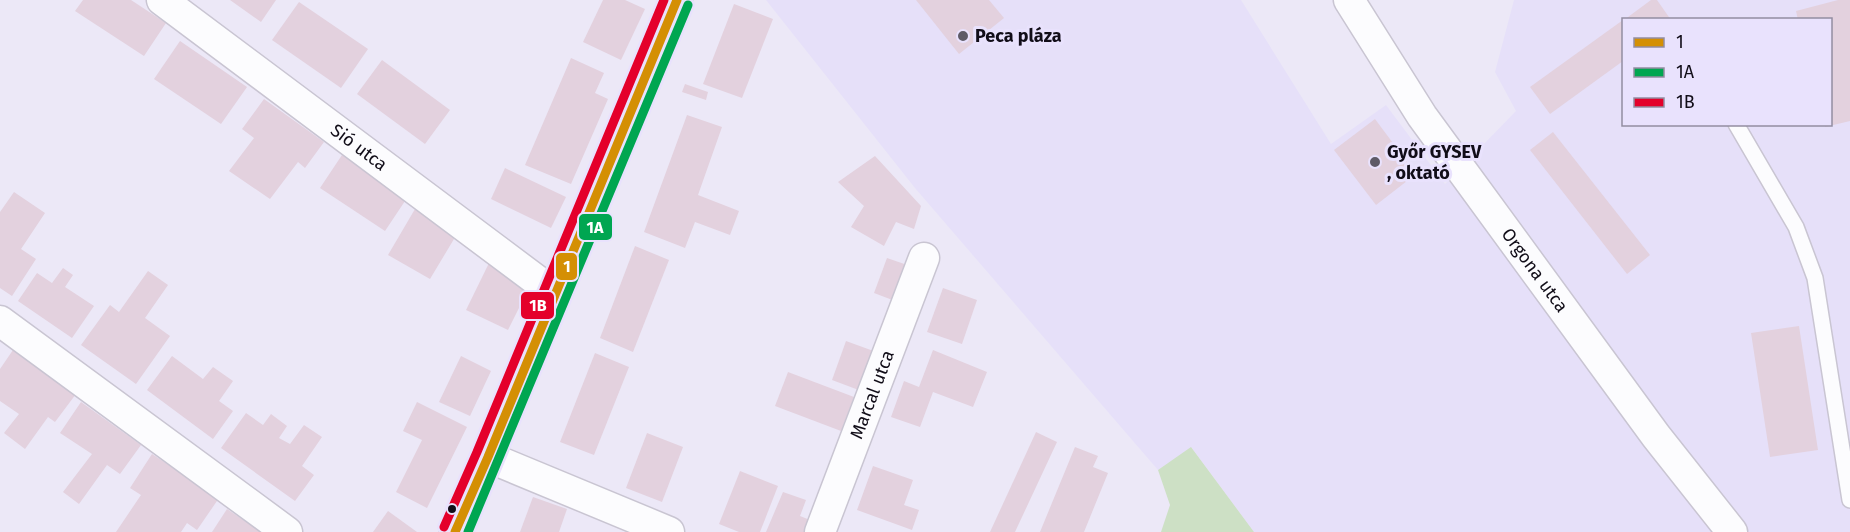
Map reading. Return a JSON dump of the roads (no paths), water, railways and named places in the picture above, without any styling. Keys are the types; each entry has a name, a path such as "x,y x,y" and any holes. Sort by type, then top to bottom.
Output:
{"street":[{"name":"Sió utca","path":"162,0 555,294"},
{"path":"455,532 488,458 677,0"},
{"name":"Orgona utca","path":"1349,0 1442,144 1656,436 1732,532"},
{"name":"Marcal utca","path":"820,532 924,258"},
{"path":"0,321 287,532"},
{"path":"488,458 669,532"}],"lane":[{"path":"1737,126 1796,227 1815,278 1850,500"}],"place":[{"name":"Peca pláza","path":"963,36"},
{"name":"Győr GYSEV , oktató","path":"1375,162"}]}
